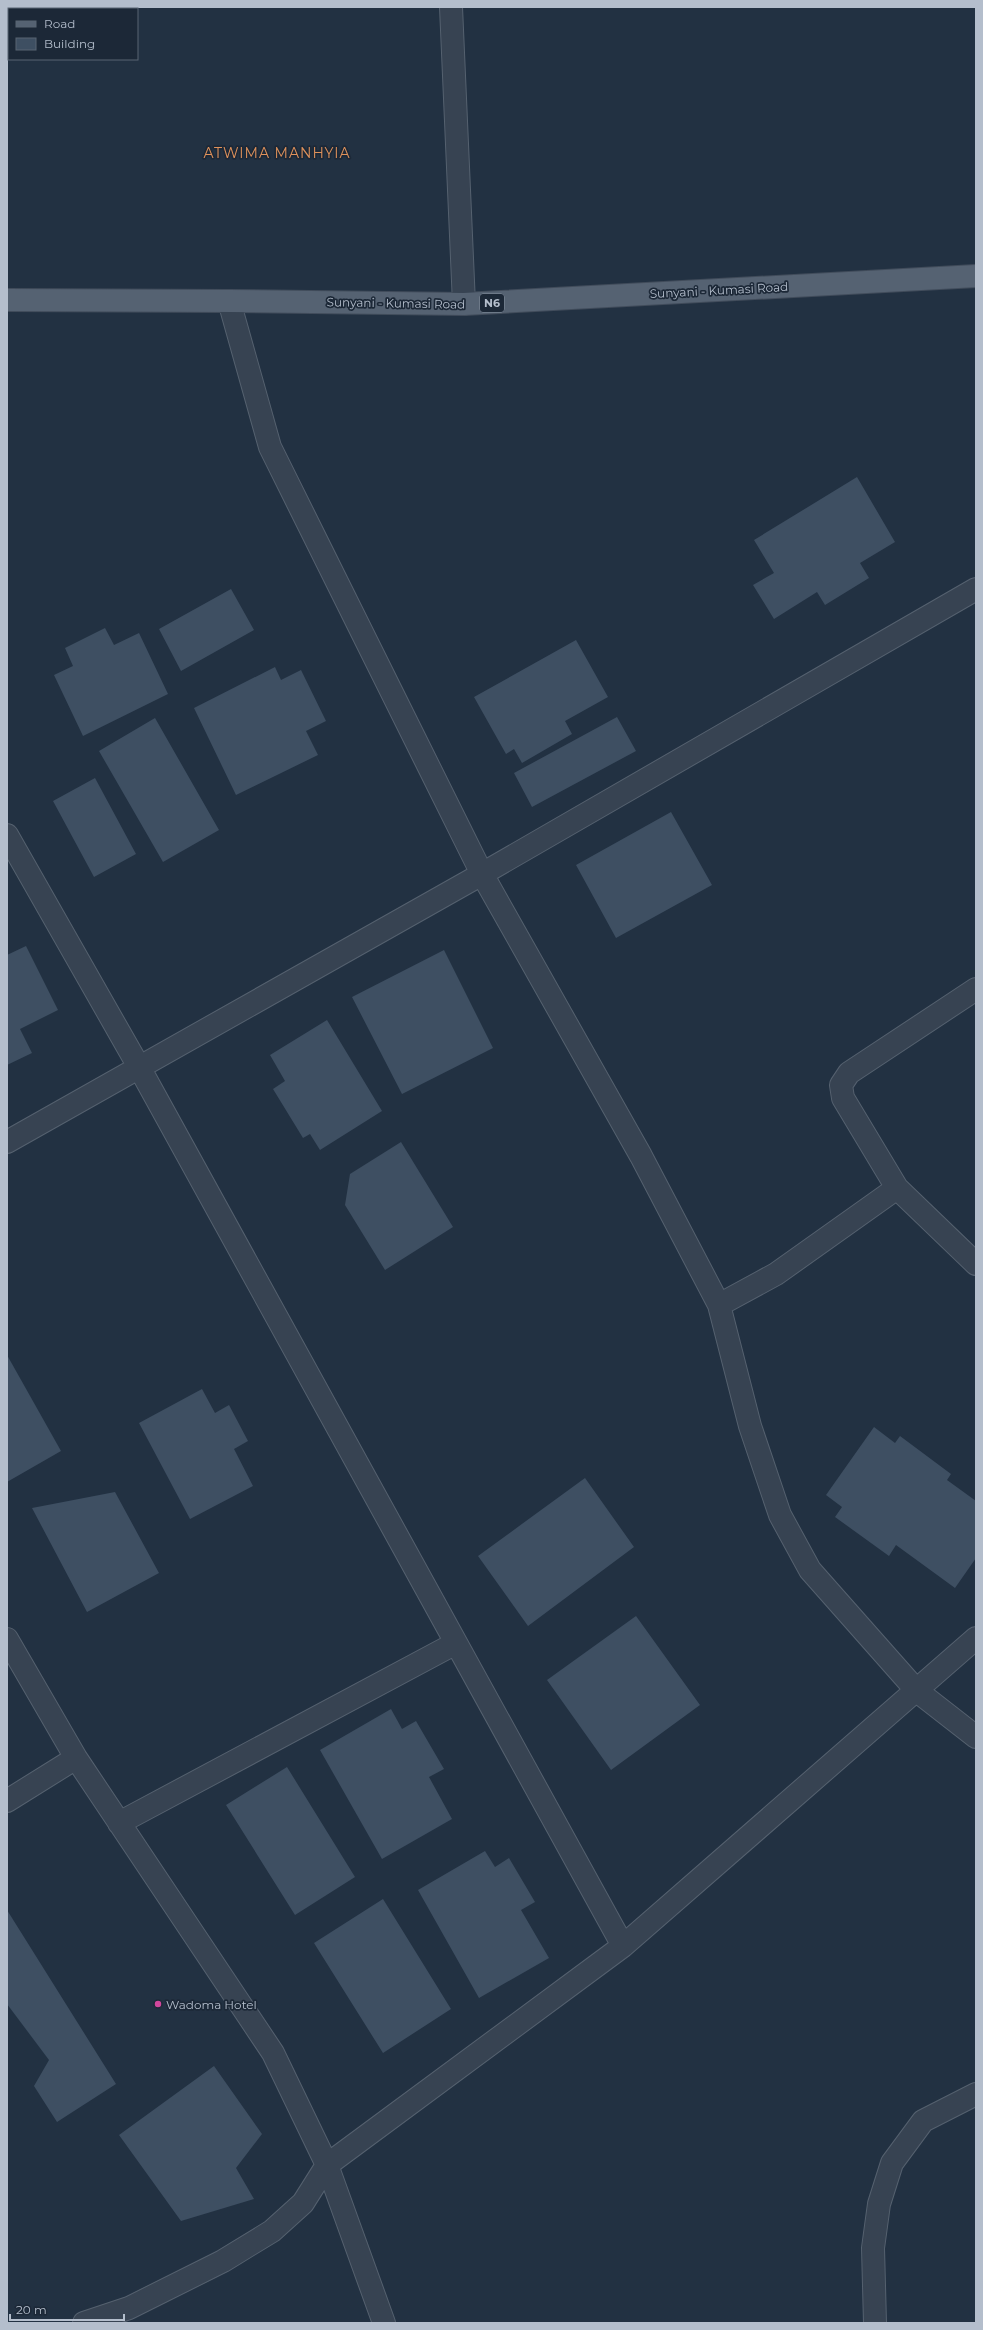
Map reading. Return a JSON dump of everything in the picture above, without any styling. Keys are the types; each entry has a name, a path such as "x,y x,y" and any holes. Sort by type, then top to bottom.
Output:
{"main road":[{"name":"Sunyani - Kumasi Road","path":"7,300 464,304 976,276"}],"street":[{"path":"451,7 464,304"},
{"path":"229,301 270,447 482,874 641,1156 719,1305 750,1426 780,1515 810,1570 917,1691 976,1737"},
{"path":"7,1142 482,874 976,589"},
{"path":"7,835 139,1067 623,1946"},
{"path":"976,989 849,1073 841,1085 843,1098 897,1188 976,1264"},
{"path":"719,1305 776,1274 897,1188"},
{"path":"84,2323 129,2308 222,2261 272,2231 302,2203 327,2165 623,1946 976,1638"},
{"path":"7,1639 76,1758 273,2053 327,2165 384,2323"},
{"path":"119,1823 456,1643"},
{"path":"7,1801 76,1758"},
{"path":"875,2323 873,2248 879,2204 892,2163 923,2121 976,2094"}],"building":[{"path":"857,477 895,542 860,563 869,578 825,605 817,592 774,619 753,585 774,573 754,540"},
{"path":"231,589 254,630 181,671 159,629"},
{"path":"105,628 114,645 139,633 168,694 83,736 54,675 73,666 65,648"},
{"path":"576,640 608,697 565,721 572,734 522,763 514,749 506,754 474,697"},
{"path":"275,667 281,680 301,670 326,721 306,731 318,755 236,795 194,708"},
{"path":"617,717 636,751 532,807 514,773"},
{"path":"155,718 219,830 163,862 99,751"},
{"path":"95,778 136,854 94,877 53,801"},
{"path":"671,812 712,885 616,938 576,865"},
{"path":"26,946 58,1010 20,1029 32,1053 7,1065 7,955"},
{"path":"444,950 493,1048 402,1094 352,997"},
{"path":"327,1020 382,1111 320,1150 310,1134 303,1138 273,1089 285,1081 270,1055"},
{"path":"401,1142 453,1227 385,1270 345,1205 350,1174"},
{"path":"7,1355 61,1451 7,1482"},
{"path":"202,1389 215,1413 229,1405 248,1441 234,1449 253,1486 190,1519 139,1423"},
{"path":"874,1427 895,1443 900,1436 951,1474 947,1480 976,1501 976,1558 955,1588 896,1545 889,1556 835,1517 842,1507 826,1495"},
{"path":"585,1478 634,1547 528,1626 478,1556"},
{"path":"115,1492 159,1573 87,1612 32,1508"},
{"path":"636,1616 700,1705 611,1770 547,1680"},
{"path":"391,1709 402,1729 416,1721 444,1769 429,1777 452,1819 382,1859 320,1750"},
{"path":"287,1767 355,1877 295,1915 226,1805"},
{"path":"485,1851 495,1867 509,1858 535,1902 521,1910 549,1958 479,1998 418,1890"},
{"path":"383,1899 451,2009 383,2053 314,1943"},
{"path":"7,1910 116,2084 57,2122 34,2086 49,2060 7,2004"},
{"path":"214,2066 262,2134 236,2168 254,2199 181,2221 119,2135"}],"place":[{"name":"Wadoma Hotel","path":"158,2004"}],"district":[{"name":"ATWIMA MANHYIA","path":"277,153"}]}
